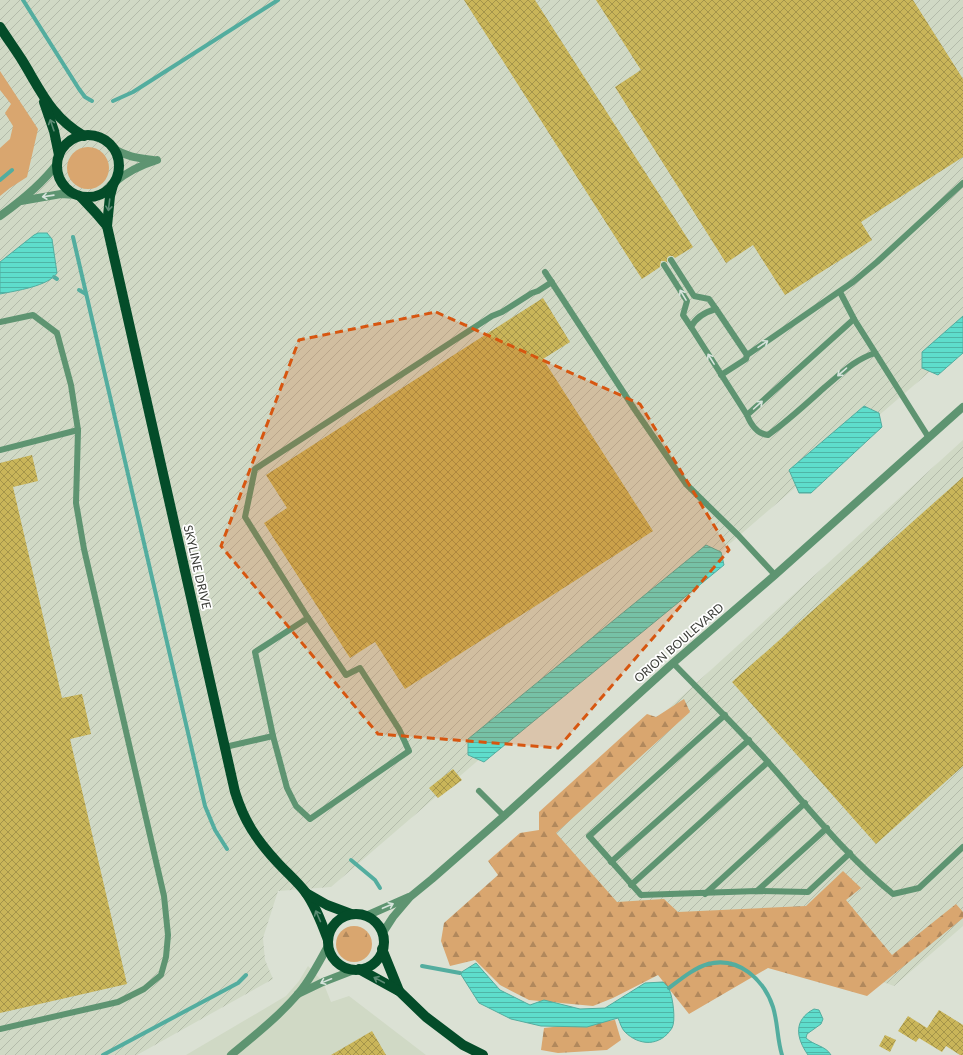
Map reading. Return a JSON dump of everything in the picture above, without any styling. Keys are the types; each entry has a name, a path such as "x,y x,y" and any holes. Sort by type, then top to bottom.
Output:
{"main road":[{"path":"0,27 22,60 42,96 60,119 84,136"},
{"path":"42,96 54,131 58,159 57,173 66,189 78,196 91,197 100,195 109,190 118,174 119,164 114,149 102,138 93,136 76,137 63,147 58,159"},
{"name":"SKYLINE DRIVE","path":"114,183 110,196 107,226 235,792 241,812 248,825 263,846 306,893 318,914 328,943"},
{"name":"SKYLINE DRIVE","path":"78,196 107,226"},
{"name":"SKYLINE DRIVE","path":"306,893 327,905 351,914"},
{"path":"357,970 374,963 379,957 384,942 382,934 376,923 366,916 351,914 335,923 330,931 328,943 331,955 337,962 345,968 357,970 399,991 426,1017 464,1045 483,1055"},
{"path":"382,950 399,991"}],"street":[{"path":"114,149 123,155 157,160 125,173 114,183"},
{"path":"0,216 42,182 58,159"},
{"path":"20,201 61,194 78,196"},
{"name":"ORION BOULEVARD","path":"382,934 393,917 410,897 504,816 963,407"},
{"name":"ORION BOULEVARD","path":"366,916 410,897"},
{"path":"232,1055 262,1029 298,994 316,968 328,943"},
{"path":"298,994 322,982 357,970"}],"lane":[{"path":"721,375 746,359 747,355 840,292 877,262 963,183"},
{"path":"671,260 694,296 709,299 747,355"},
{"path":"664,265 687,301 683,315 747,415 751,424 762,435 768,436 783,425 845,369 862,357 875,352"},
{"path":"545,272 635,410 686,484 738,535 775,575"},
{"path":"308,618 255,652 286,788 296,806 310,819 409,751 399,729 360,668 346,675 244,518 255,469 492,316 502,312 532,293 538,292 552,282"},
{"path":"840,292 854,319 929,438"},
{"path":"691,328 694,321 709,311 716,309"},
{"path":"0,322 33,316 57,333 72,385 78,430 76,503 82,542 164,896 168,934 166,957 161,975 144,989 118,1002 0,1029"},
{"path":"747,415 854,319"},
{"path":"0,450 78,430"},
{"path":"674,663 706,698 749,740 850,854 876,880 893,894 919,888 963,847"},
{"path":"725,716 589,836 631,885 641,895 808,892 850,854"},
{"path":"225,747 273,736"},
{"path":"611,862 749,740"},
{"path":"631,885 768,762"},
{"path":"479,791 504,816"},
{"path":"705,894 805,803"},
{"path":"756,892 827,828"}],"highlighted area":[{"path":"436,312 640,404 729,550 558,748 378,734 221,546 299,340"}],"shaded area":[{"path":"0,0 963,0 963,343 331,887 278,891 263,938 265,960 273,979 137,1055 0,1055"},
{"path":"963,440 963,926 894,986 883,982 620,929 536,837 553,814"},
{"path":"308,966 323,982 331,1002 349,996 426,1055 186,1055 286,996 299,981"}],"green space":[{"path":"0,71 38,129 27,177 0,196 0,148 10,139 13,126 5,113 11,104 0,90"},
{"path":"88,147 96,149 105,157 109,168 107,176 99,185 88,189 80,187 71,179 67,168 69,160 77,151"},
{"path":"684,699 690,712 556,833 617,902 664,899 678,912 806,906 843,871 861,888 846,900 892,955 956,904 963,912 963,918 867,996 768,968 689,1014 658,975 613,998 593,1006 529,1000 500,985 475,960 450,966 441,941 444,923 498,875 488,861 520,833 539,830 539,812 647,714 656,717"},
{"path":"354,926 364,929 369,934 372,944 369,954 364,959 354,962 344,959 339,954 336,944 339,934 344,929"},
{"path":"354,928 361,928 367,933 367,938 350,944 344,943 342,938 343,933"},
{"path":"615,1020 621,1040 607,1050 558,1053 541,1050 544,1028"}],"water":[{"path":"38,233 47,233 52,239 57,273 53,278 39,285 0,294 0,262"},
{"path":"963,316 963,353 938,375 922,368 922,352"},
{"path":"864,406 879,413 882,427 811,493 799,493 789,470"},
{"path":"706,545 721,552 724,565 484,762 468,755 468,739"},
{"path":"476,963 500,990 530,1005 544,1000 580,1009 605,1008 645,983 663,982 669,988 672,997 674,1009 673,1025 662,1039 643,1042 631,1037 624,1030 618,1018 587,1027 541,1026 511,1019 479,1003 460,973"},
{"path":"814,1009 819,1010 823,1019 821,1024 807,1034 806,1038 829,1052 831,1055 808,1055 801,1042 799,1036 800,1024 807,1013"}],"building":[{"path":"464,0 535,0 693,247 675,258 673,256 669,256 667,258 667,262 661,261 660,267 642,279"},
{"path":"596,0 913,0 963,79 963,157 861,222 872,240 785,295 753,245 726,263 615,87 641,70"},
{"path":"543,298 570,342 543,359 653,531 405,689 375,642 350,658 264,523 287,508 266,475"},
{"path":"32,455 38,481 13,487 62,698 82,694 91,734 70,739 127,984 0,1013 0,463"},
{"path":"963,477 963,766 876,844 732,682"},
{"path":"453,769 462,780 438,798 429,788"},
{"path":"939,1010 963,1025 963,1055 960,1055 946,1046 942,1052 919,1038 916,1042 898,1031 908,1016 927,1028"},
{"path":"372,1031 386,1055 331,1055"},
{"path":"885,1035 896,1040 890,1052 879,1046"}],"waterway":[{"path":"23,0 79,89 85,97 92,101"},
{"path":"113,101 133,92 278,0"},
{"path":"0,180 12,170"},
{"path":"73,237 205,806 215,830 227,849"},
{"path":"79,290 86,294"},
{"path":"351,860 375,880 380,888"},
{"path":"669,988 693,971 708,964 719,962 730,964 749,972 757,979 769,997 773,1007 782,1055"},
{"path":"422,966 460,973"},
{"path":"103,1055 238,983 246,975"}]}
